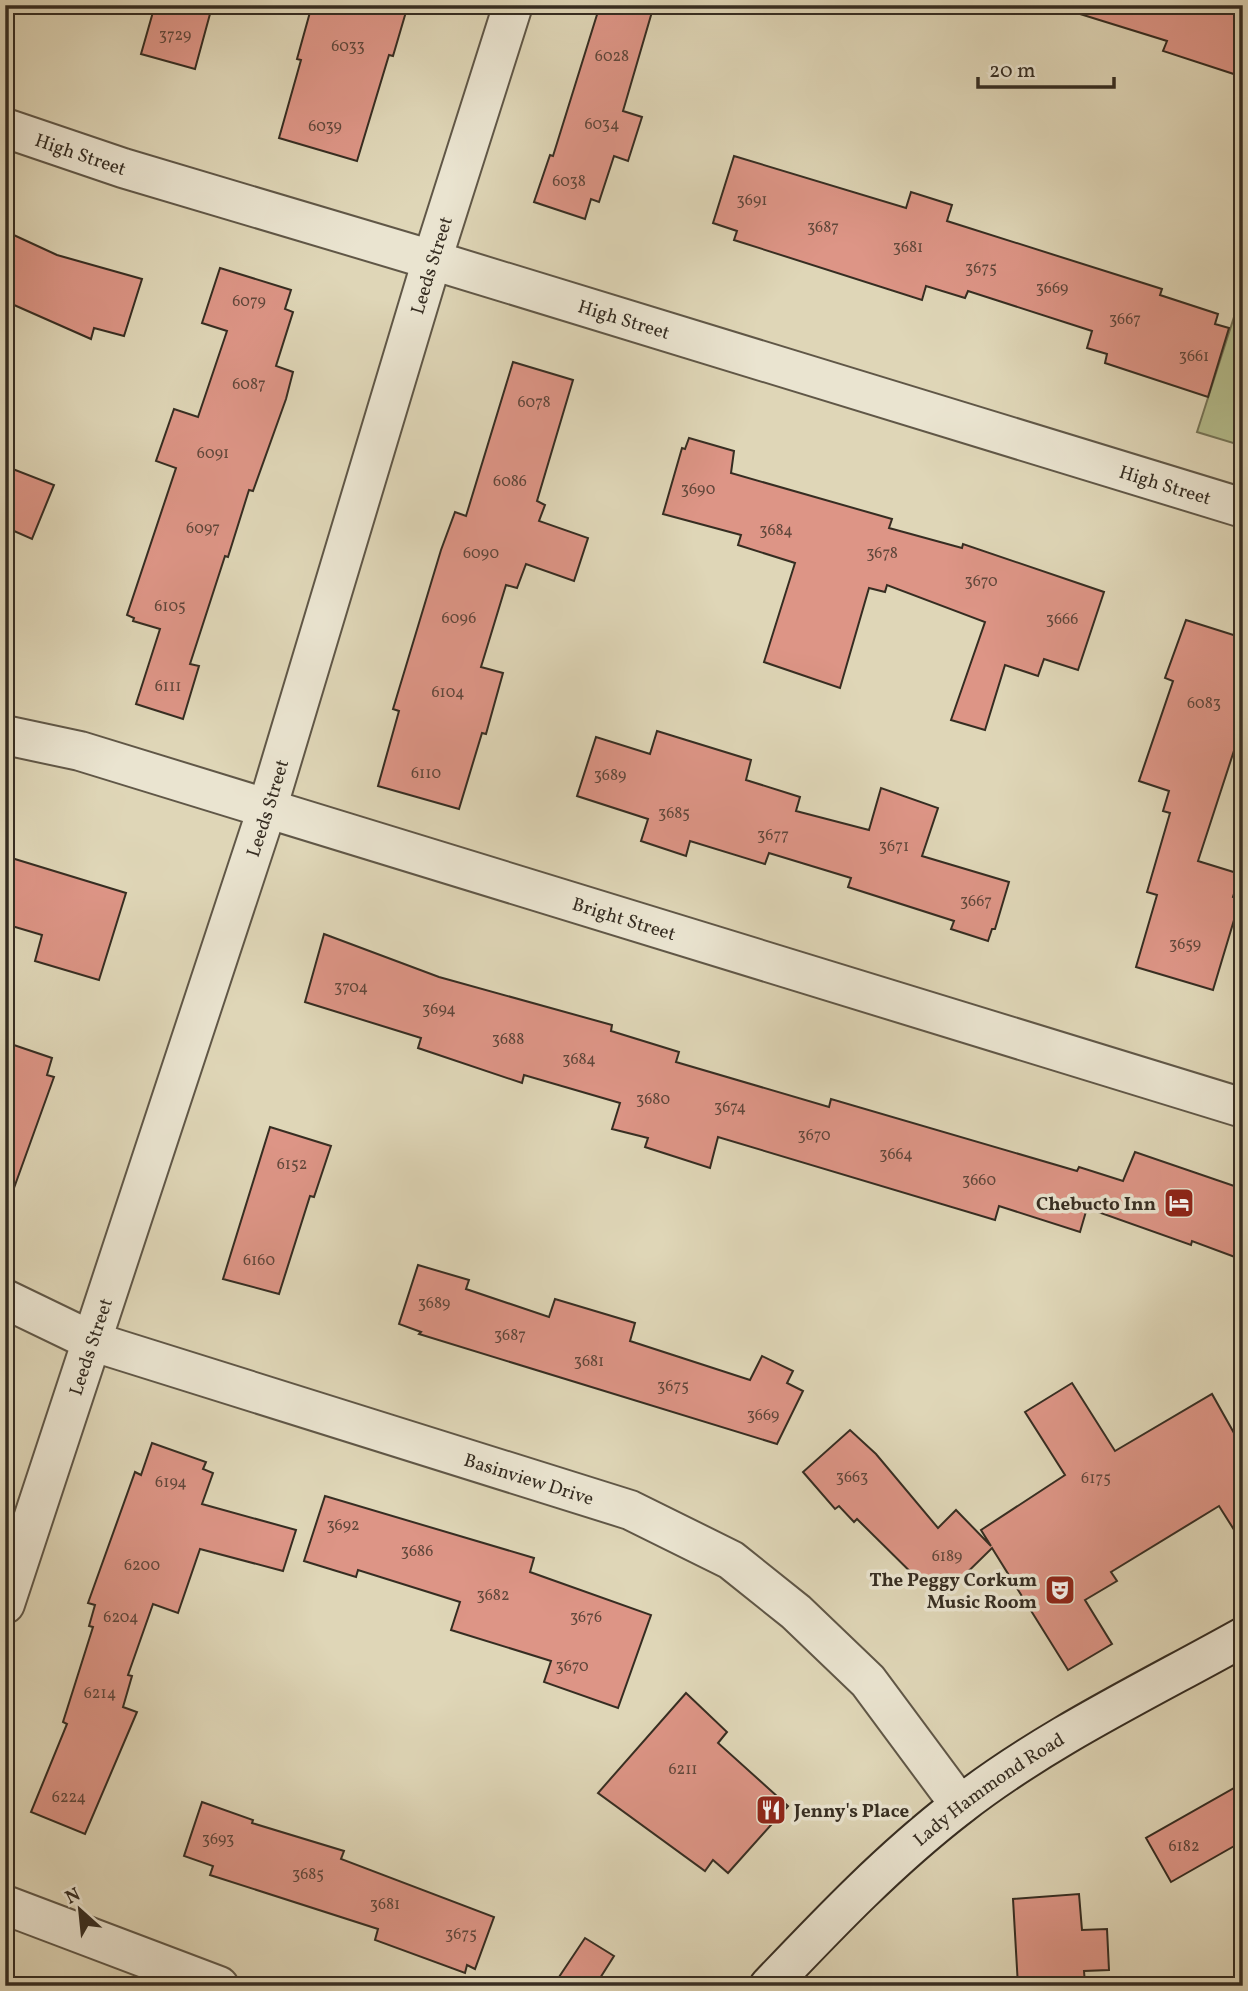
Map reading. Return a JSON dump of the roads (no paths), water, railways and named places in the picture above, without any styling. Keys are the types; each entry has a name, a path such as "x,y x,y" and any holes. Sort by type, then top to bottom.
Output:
{"street":[{"name":"Leeds Street","path":"5,1604 94,1342 267,809 432,260 513,5"},
{"name":"High Street","path":"5,128 123,169 432,260 1243,508"},
{"name":"Bright Street","path":"5,734 80,751 1242,1108"},
{"name":"Basinview Drive","path":"5,1299 94,1342 630,1510 731,1560 796,1612 868,1681 960,1805"},
{"name":"Lady Hammond Road","path":"769,1986 881,1870 960,1805 1027,1759 1243,1637"},
{"path":"5,1905 219,1986"}],"place":[{"name":"Chebucto Inn","path":"1179,1203"},
{"name":"The Peggy Corkum Music Room","path":"1060,1590"},
{"name":"Jenny's Place","path":"771,1810"}]}
